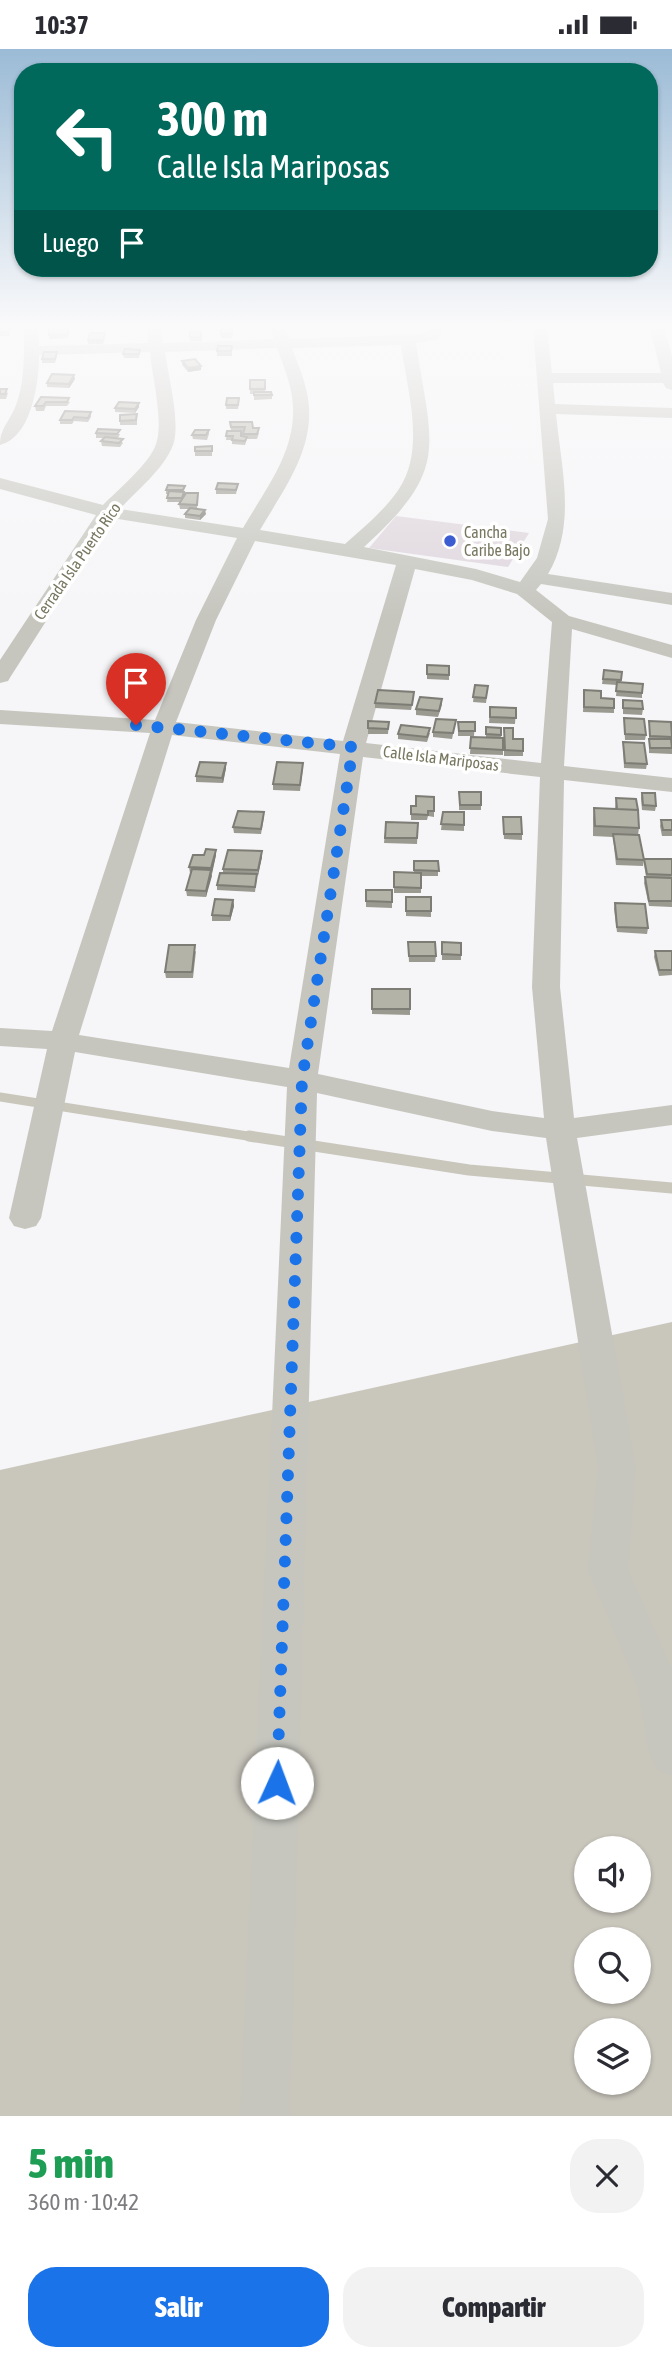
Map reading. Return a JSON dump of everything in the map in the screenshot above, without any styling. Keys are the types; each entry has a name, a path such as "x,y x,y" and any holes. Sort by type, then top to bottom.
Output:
{"street":[{"path":"0,440 16,424"},
{"name":"Cerrada Isla Puerto Rico","path":"0,676 107,512 156,459 165,444 167,424"},
{"path":"25,1218 63,1041 163,727 206,620 248,535 295,455 300,424"},
{"path":"349,550 406,491 418,468 419,424"},
{"path":"531,584 552,543 557,519 548,424"},
{"path":"0,483 107,512 349,550 531,584 672,599"},
{"path":"265,2116 302,1080 353,747 407,561"},
{"path":"531,584 562,620 672,652"},
{"path":"562,620 552,773 546,987 561,1130 617,1468 608,1570 659,1685 672,1756"},
{"name":"Calle Isla Mariposas","path":"0,717 163,727 672,785"},
{"path":"0,1037 63,1041 302,1080 492,1121 561,1130 672,1115"}],"shaded area":[{"name":"Cancha Caribe Bajo","path":"396,516 529,533 508,567 369,548"},
{"path":"672,1322 672,2116 0,2116 0,1470"}],"building":[{"path":"230,424 252,424 253,428 259,428 257,434 243,434 245,427 231,427"},
{"path":"98,429 120,430 117,434 96,433"},
{"path":"195,430 209,430 206,435 192,435"},
{"path":"227,431 241,431 241,436 247,437 245,441 232,440 233,436 226,436"},
{"path":"105,437 123,439 119,443 101,441"},
{"path":"212,446 212,451 195,451 195,447"},
{"path":"218,483 238,484 236,490 216,489"},
{"path":"168,485 185,486 183,490 166,490"},
{"path":"169,491 184,492 182,498 167,498"},
{"path":"186,493 198,493 197,505 179,504"},
{"path":"190,508 205,510 200,516 185,514"},
{"path":"427,665 449,666 449,675 427,674"},
{"path":"604,670 622,672 621,680 603,679"},
{"path":"617,682 643,684 642,693 616,691"},
{"path":"475,685 488,686 486,698 473,697"},
{"path":"378,690 414,692 412,705 375,703"},
{"path":"584,690 601,691 601,698 614,699 614,708 584,707"},
{"path":"420,697 442,699 439,711 416,709"},
{"path":"623,700 642,701 643,709 623,708"},
{"path":"490,707 516,708 516,718 490,717"},
{"path":"624,718 644,719 646,735 625,734"},
{"path":"436,719 456,720 453,733 433,732"},
{"path":"368,721 389,722 388,729 368,728"},
{"path":"649,721 671,722 672,737 650,736"},
{"path":"458,722 475,722 475,731 459,731"},
{"path":"401,725 430,728 427,737 398,734"},
{"path":"486,727 501,728 501,735 486,734"},
{"path":"504,728 513,728 513,739 523,739 523,751 505,750"},
{"path":"471,737 503,738 503,750 470,748"},
{"path":"649,739 671,739 672,748 650,748"},
{"path":"623,742 644,743 647,764 625,763"},
{"path":"200,762 226,763 222,778 196,776"},
{"path":"277,762 303,763 300,785 273,784"},
{"path":"459,792 481,792 481,805 460,805"},
{"path":"642,793 655,793 656,806 643,805"},
{"path":"416,796 434,797 434,811 428,811 428,815 411,814 411,806 416,806"},
{"path":"616,798 636,799 638,810 617,809"},
{"path":"594,808 638,810 639,828 595,826"},
{"path":"238,811 264,812 261,829 233,827"},
{"path":"443,812 464,812 464,825 441,824"},
{"path":"503,817 521,817 522,834 504,834"},
{"path":"661,820 672,820 672,830 663,830"},
{"path":"386,822 418,823 417,838 385,838"},
{"path":"613,834 639,835 644,860 617,859"},
{"path":"206,849 216,850 211,868 189,867 193,855 204,855"},
{"path":"228,850 262,851 258,870 223,869"},
{"path":"644,859 672,859 672,875 647,874"},
{"path":"414,861 438,861 439,871 414,870"},
{"path":"192,869 211,870 206,891 186,890"},
{"path":"394,872 421,873 421,888 394,887"},
{"path":"220,873 257,874 255,887 217,885"},
{"path":"645,877 672,878 672,901 649,901"},
{"path":"366,890 392,890 392,902 366,901"},
{"path":"406,897 431,897 431,911 406,911"},
{"path":"215,899 233,900 230,916 212,915"},
{"path":"615,903 645,904 648,928 617,927"},
{"path":"408,942 435,942 436,956 409,956"},
{"path":"442,942 461,943 461,955 442,954"},
{"path":"169,945 195,945 192,972 165,972"},
{"path":"655,951 672,951 672,970 659,970"},
{"path":"372,989 410,989 410,1009 372,1009"}],"waterway":[{"path":"0,1097 260,1138"},
{"path":"249,1136 469,1170 672,1188"}],"place":[{"name":"Cancha Caribe Bajo","path":"450,541"}],"route":[{"path":"136,725 353,747 302,1080 277,1783"}]}
